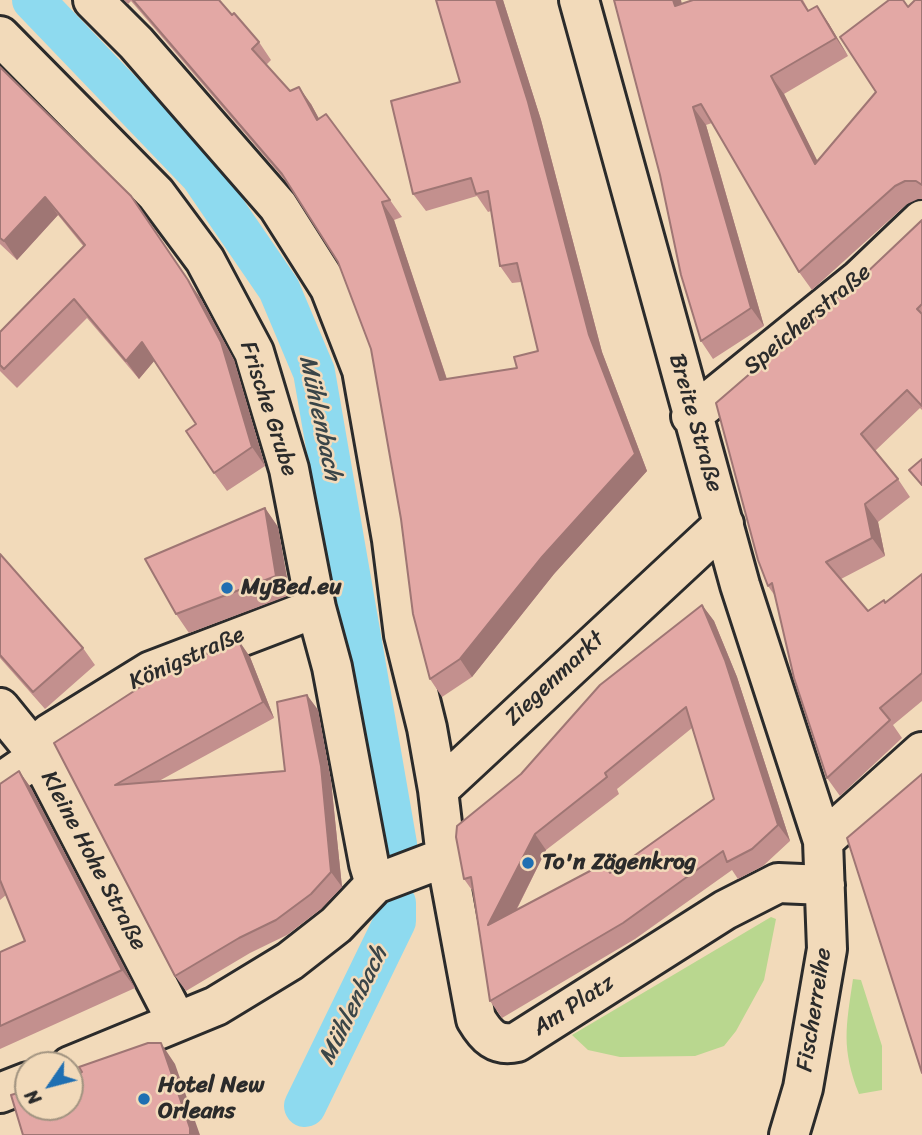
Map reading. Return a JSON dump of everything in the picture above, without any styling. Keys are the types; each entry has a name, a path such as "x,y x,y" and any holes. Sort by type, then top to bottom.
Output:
{"street":[{"path":"84,1060 176,1020 216,1006 290,961 336,925 372,874 441,870 438,790 427,729 404,635 393,540 362,370 330,288 270,197 136,43 93,0"},
{"name":"Breite Straße","path":"579,0 691,416 740,586 823,841"},
{"name":"Frische Grube","path":"0,36 156,194 205,260 254,352 289,469 316,608 332,667 372,874"},
{"name":"Speicherstraße","path":"691,416 860,279 922,220"},
{"name":"Ziegenmarkt","path":"438,790 724,524"},
{"name":"Königstraße","path":"0,783 39,755 49,734 150,671 316,608"},
{"name":"Kleine Hohe Straße","path":"0,708 39,755 176,1020"},
{"path":"823,841 922,752"},
{"name":"Fischerreihe","path":"789,1135 803,1088 827,949 823,841"},
{"name":"Am Platz","path":"441,870 476,1019 487,1036 505,1045 517,1042 746,899 778,883 825,885"}],"green space":[{"path":"771,917 776,919 764,980 736,1031 724,1046 695,1056 620,1057 588,1050 572,1035"},
{"path":"853,979 861,980 882,1046 882,1090 859,1094 847,1050 848,1011"}],"building":[{"path":"133,0 219,0 259,42 252,49 290,91 299,87 317,120 326,114 390,200 382,202 440,380 517,368 514,357 538,351 517,263 500,266 488,191 476,194 471,178 413,194 391,101 460,82 436,0 496,0 528,102 589,335 635,454 542,557 460,659 430,679 413,614 401,519 371,349 338,262 282,174"},
{"path":"614,0 673,0 675,6 693,0 801,0 808,11 817,6 836,38 771,76 815,164 876,92 840,37 889,0 903,0 908,7 915,0 922,0 922,185 916,181 905,181 895,186 799,272 701,104 693,107 751,308 701,341 681,275 660,175"},
{"path":"0,67 131,196 188,280 221,342 252,447 214,473 186,431 196,424 142,342 126,361 74,299 4,369 0,365 0,332 85,245 45,197 4,241 0,238"},
{"path":"922,220 922,304 917,309 922,314 922,406 907,390 861,434 898,479 865,504 872,538 826,562 868,611 884,600 885,603 922,574 922,673 880,708 890,720 827,778 794,678 772,583 768,586 758,560 716,403 862,277"},
{"path":"922,459 922,485 909,470"},
{"path":"265,508 276,576 176,614 145,559"},
{"path":"0,554 83,648 33,692 0,655"},
{"path":"702,605 725,660 778,825 752,849 727,862 723,851 623,923 490,1001 471,877 464,879 456,837 457,826 521,774 600,685","holes":["686,707 714,799 610,873 605,863 488,925 535,834 607,777 605,773"]},
{"path":"239,641 263,702 115,785 285,771 277,702 307,695 321,766 331,872 311,894 276,920 239,938 175,976 54,743 168,669"},
{"path":"19,771 122,970 0,1026 0,952 25,941 0,880 0,784"},
{"path":"922,774 922,1073 847,838"},
{"name":"Hotel New Orleans","path":"148,1043 161,1043 190,1128 190,1135 23,1135 19,1121 84,1121 84,1065"}],"waterway":[{"name":"Mühlenbach","path":"33,0 201,175 279,289 314,372 396,844"},
{"name":"Mühlenbach","path":"305,1106 395,921 395,903"}],"place":[{"name":"MyBed.eu","path":"227,588"},
{"name":"To'n Zägenkrog","path":"528,863"},
{"name":"Hotel New Orleans","path":"144,1099"}]}
